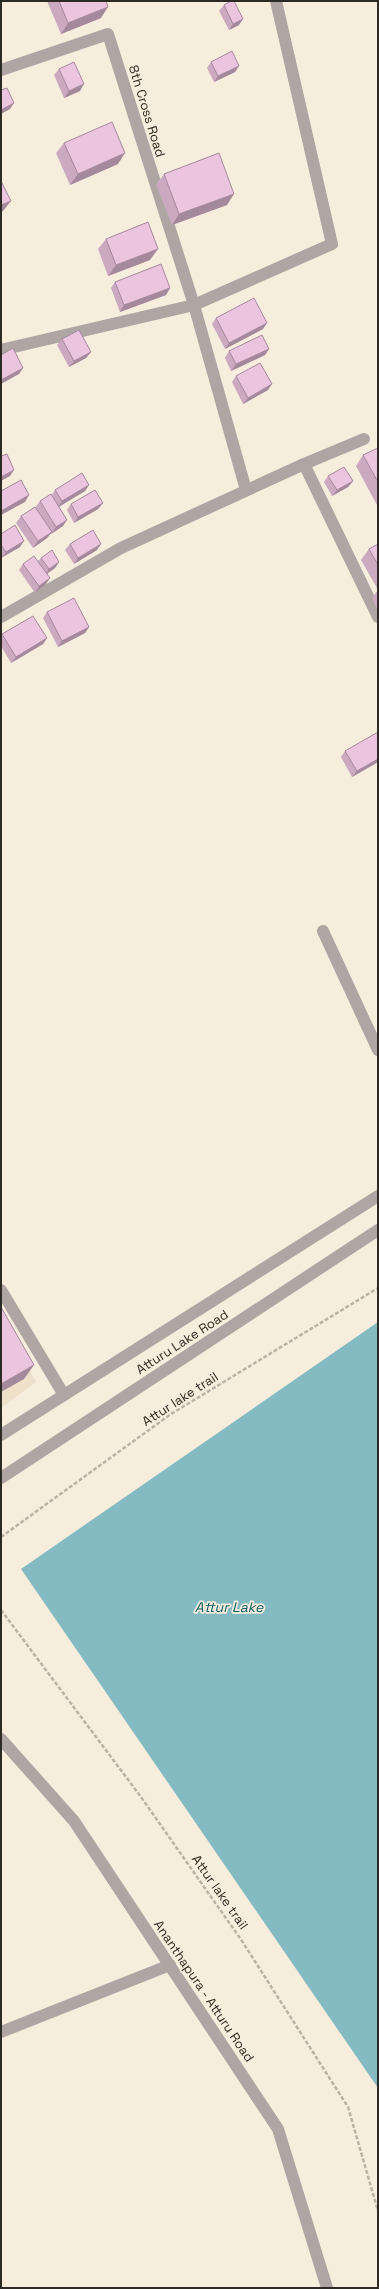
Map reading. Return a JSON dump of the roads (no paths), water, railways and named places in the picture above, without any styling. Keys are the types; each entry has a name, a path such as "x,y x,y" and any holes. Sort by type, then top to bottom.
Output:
{"street":[{"path":"1,350 194,305 332,244 276,1"},
{"name":"8th Cross Road","path":"1,70 108,34 194,305"},
{"path":"194,305 246,490"},
{"path":"1,617 121,548 246,490 364,439"},
{"path":"304,464 378,617"},
{"path":"323,931 378,1050"},
{"name":"Atturu Lake Road","path":"1,1435 378,1196"},
{"name":"Atturu Lake Road","path":"1,1478 378,1230"},
{"path":"1,1290 64,1395"},
{"name":"Ananthapura - Atturu Road","path":"1,1739 74,1821 278,2129 327,2288"},
{"path":"1,2032 170,1965"}],"water":[{"name":"Attur Lake","path":"378,1322 378,2088 21,1569"}]}
